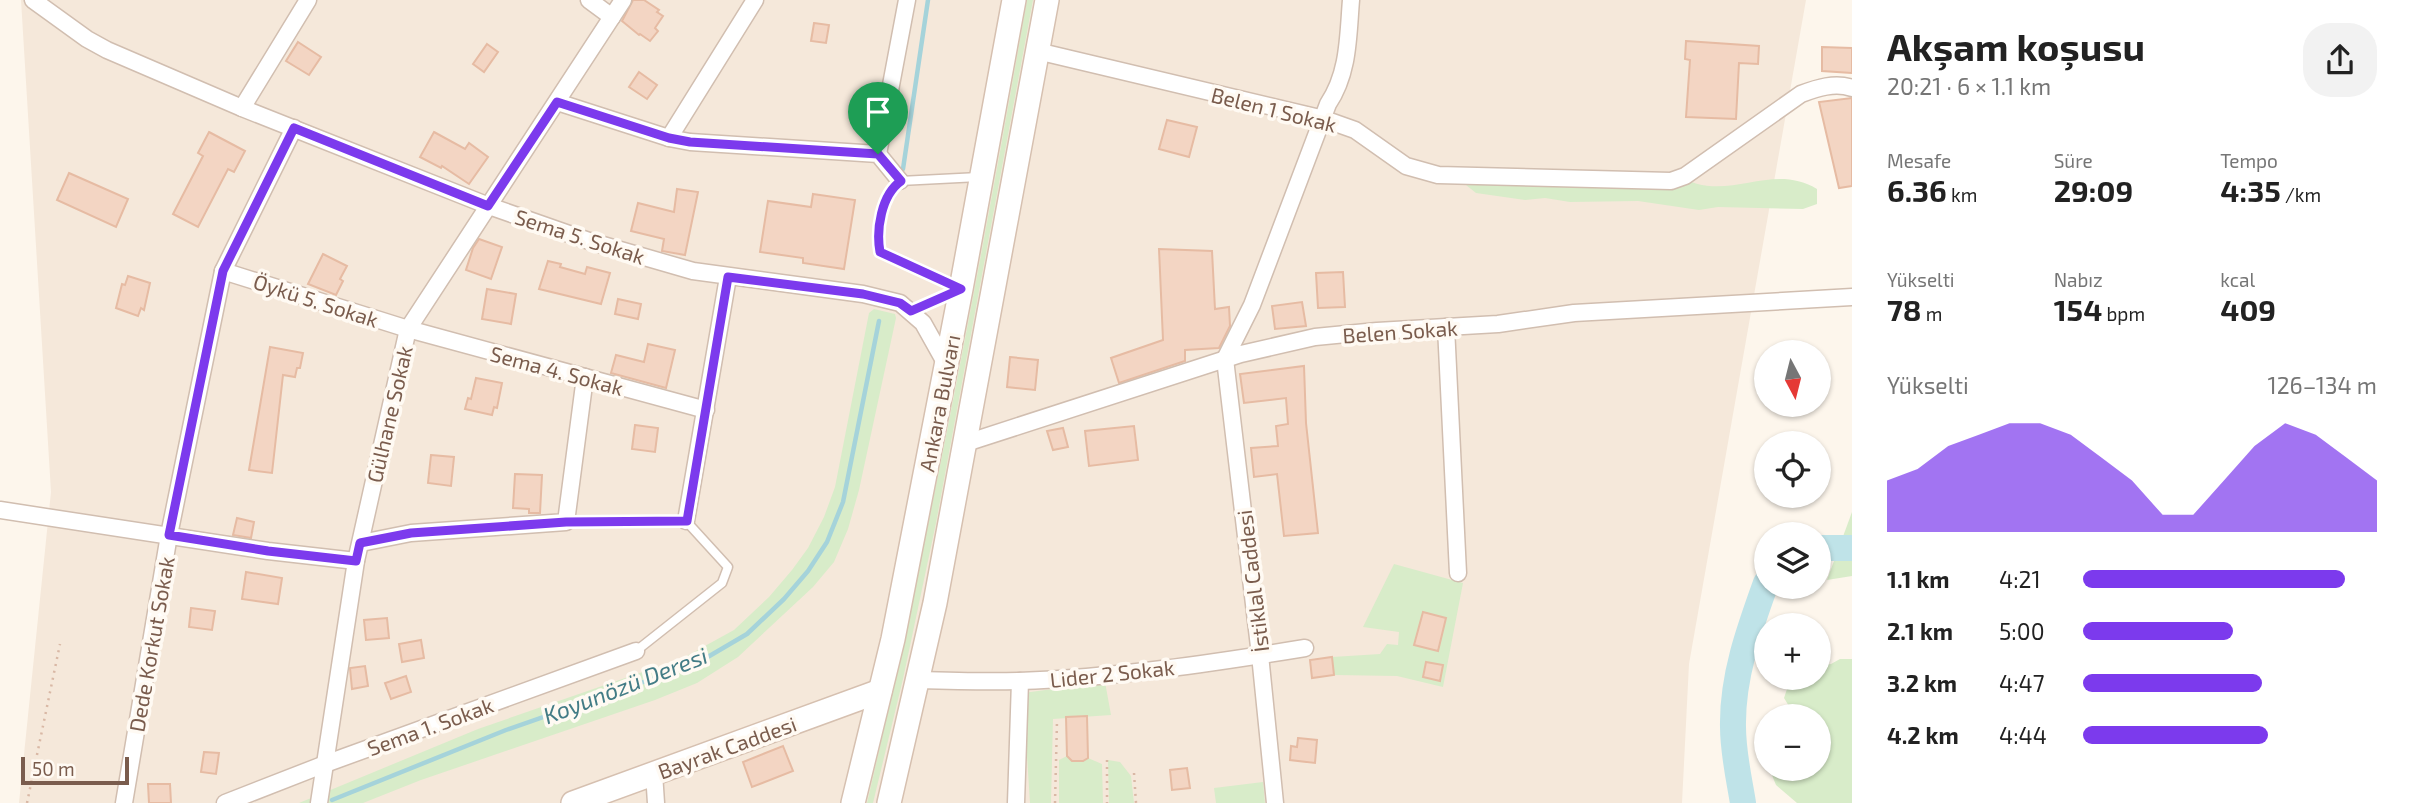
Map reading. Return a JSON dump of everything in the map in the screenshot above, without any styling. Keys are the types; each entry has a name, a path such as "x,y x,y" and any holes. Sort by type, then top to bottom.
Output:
{"main road":[{"name":"Ankara Bulvarı","path":"853,803 893,639 1014,0"},
{"name":"Ankara Bulvarı","path":"889,803 935,603 1047,0"},
{"name":"Bayrak Caddesi","path":"573,803 880,691"}],"street":[{"name":"Sema 5. Sokak","path":"33,0 107,50 488,206 589,241 693,271 863,294 900,303 911,311"},
{"path":"242,107 308,0"},
{"path":"589,0 612,17"},
{"name":"Gülhane Sokak","path":"319,803 356,561 408,329 623,0"},
{"path":"669,138 755,0"},
{"path":"878,154 907,0"},
{"path":"1225,359 1252,305 1344,69 1351,0"},
{"name":"Belen 1 Sokak","path":"1037,51 1324,119 1355,130 1406,166 1438,175 1671,181 1685,176 1801,94 1818,88 1842,85 1852,88"},
{"path":"557,102 669,138 738,146 878,154 901,181"},
{"name":"Dede Korkut Sokak","path":"124,803 169,535 223,271 294,128"},
{"name":"Öykü 5. Sokak","path":"223,271 408,329"},
{"path":"687,521 728,277"},
{"name":"Belen Sokak","path":"963,444 1225,359 1315,337 1498,324 1574,313 1852,297"},
{"path":"911,311 923,323 946,363"},
{"path":"1446,327 1458,573"},
{"name":"Sema 4. Sokak","path":"408,329 706,410"},
{"name":"İstiklal Caddesi","path":"1225,359 1261,655 1275,803"},
{"path":"360,543 411,533 566,522 585,377"},
{"path":"0,510 268,551 356,561"},
{"name":"Lider 2 Sokak","path":"917,680 1020,681 1104,675 1305,648"},
{"name":"Sema 1. Sokak","path":"225,803 636,651"},
{"path":"1016,803 1020,681"},
{"path":"654,773 656,803"}],"lane":[{"path":"961,289 880,252 880,224 887,196 893,186 901,181 982,177"},
{"path":"911,311 961,289"},
{"path":"566,522 687,521 728,567 726,578 636,651"}],"path":[{"path":"27,803 60,644"},
{"path":"1055,803 1057,721"},
{"path":"1107,760 1107,803"},
{"path":"1134,773 1136,803"}],"shaded area":[{"path":"21,0 1806,0 1689,664 1682,803 19,803 51,492"}],"green space":[{"path":"1027,0 1033,0 936,523 873,803 867,803 953,403"},
{"path":"1472,172 1676,174 1694,183 1712,186 1782,179 1799,181 1817,189 1817,204 1803,209 1718,207 1699,210 1638,201 1570,202 1545,198 1525,200 1476,193 1466,185"},
{"path":"874,309 895,314 896,318 848,529 834,562 813,587 738,657 697,683 655,700 421,780 363,803 299,803 478,729 683,658 734,630 769,597 792,570 808,548 824,517 835,487 869,313"},
{"path":"1852,512 1852,576 1831,579 1831,569"},
{"path":"1394,564 1463,583 1443,687 1397,676 1334,675 1332,657 1380,654 1387,644 1398,645 1399,632 1363,627"},
{"path":"1840,659 1852,659 1852,803 1797,803 1774,781 1831,781 1831,704 1788,704 1784,698 1787,690 1831,690 1831,664"},
{"path":"1105,682 1111,715 1053,719 1051,803 1030,803 1023,693"},
{"path":"1067,756 1072,761 1088,758 1102,764 1103,803 1059,803 1059,760"},
{"path":"1108,760 1120,762 1131,776 1134,803 1109,803"},
{"path":"1263,782 1265,803 1216,803 1214,788"}],"building":[{"path":"633,0 644,0 663,16 655,28 658,31 650,41 622,21"},
{"path":"814,23 829,25 826,43 811,41"},
{"path":"1686,41 1759,46 1758,64 1739,63 1736,119 1686,117 1690,60 1685,59"},
{"path":"298,42 321,57 309,75 286,61"},
{"path":"487,44 498,52 484,72 473,64"},
{"path":"1822,47 1852,48 1852,73 1822,71"},
{"path":"639,72 657,85 647,99 629,87"},
{"path":"1852,98 1852,186 1839,188 1819,102"},
{"path":"1167,120 1197,127 1189,157 1159,149"},
{"path":"209,132 245,151 234,172 228,169 198,227 173,214 203,156 198,153"},
{"path":"434,132 465,149 469,143 488,157 469,184 442,166 441,168 420,157"},
{"path":"69,173 128,199 116,227 57,200"},
{"path":"677,189 698,192 685,255 662,251 664,239 631,231 638,203 674,212"},
{"path":"813,194 855,200 844,269 803,263 803,258 760,252 768,201 811,207"},
{"path":"479,239 502,247 491,279 466,270"},
{"path":"1159,249 1212,251 1215,309 1229,307 1230,326 1219,348 1185,350 1185,361 1119,383 1111,358 1163,340"},
{"path":"323,254 347,266 336,295 308,284"},
{"path":"548,261 585,274 587,267 610,273 601,304 539,289"},
{"path":"1343,272 1345,307 1318,308 1316,273"},
{"path":"128,276 150,283 144,310 141,308 138,316 116,308 122,284 125,285"},
{"path":"487,289 516,294 511,324 482,319"},
{"path":"618,299 641,304 638,319 615,314"},
{"path":"1302,302 1306,326 1275,329 1272,306"},
{"path":"648,344 675,350 666,388 611,373 616,355 644,362"},
{"path":"270,347 303,353 295,377 283,375 272,473 249,470"},
{"path":"1010,357 1038,360 1035,390 1007,387"},
{"path":"1304,366 1306,423 1318,533 1284,536 1277,474 1254,477 1251,448 1278,446 1276,426 1288,424 1286,398 1244,403 1240,374"},
{"path":"476,378 502,383 497,408 494,407 492,415 465,409 468,398 471,399"},
{"path":"635,425 658,428 655,452 632,449"},
{"path":"1134,426 1138,460 1089,466 1085,431"},
{"path":"1063,428 1068,447 1053,450 1047,431"},
{"path":"431,455 454,457 451,486 428,483"},
{"path":"515,474 542,475 540,513 513,508"},
{"path":"237,518 254,522 251,538 233,535"},
{"path":"246,572 282,578 278,604 242,599"},
{"path":"191,608 215,611 212,630 189,627"},
{"path":"1423,612 1446,618 1438,651 1414,645"},
{"path":"387,618 389,638 366,640 364,620"},
{"path":"421,640 424,658 402,662 399,644"},
{"path":"1332,657 1334,675 1312,678 1310,660"},
{"path":"1426,662 1443,665 1440,681 1423,677"},
{"path":"365,666 368,686 352,689 350,668"},
{"path":"406,676 411,692 391,699 385,683"},
{"path":"1087,716 1088,758 1072,761 1067,756 1066,717"},
{"path":"1298,738 1317,740 1315,763 1290,760 1291,746 1297,747"},
{"path":"783,746 793,771 752,787 743,762"},
{"path":"204,752 219,753 216,774 201,772"},
{"path":"1187,768 1190,788 1172,790 1170,770"},
{"path":"148,784 170,784 171,803 149,803"}],"waterway":[{"name":"Koyunözü Deresi","path":"903,169 928,0"},
{"name":"Koyunözü Deresi","path":"332,800 506,730 672,672 706,658 747,634 784,599 808,571 827,542 843,502 879,321"},
{"path":"1831,548 1852,548"},
{"path":"1743,803 1733,737 1733,708 1748,636 1761,599"}],"route":[{"path":"557,102 669,138 690,142 878,154 901,181 893,186 887,196 880,224 880,252 961,289 911,311 900,303 863,294 728,277 687,521 566,522 394,535 360,543 356,561 268,551 169,535 223,271 294,128 488,206 557,102"}]}
